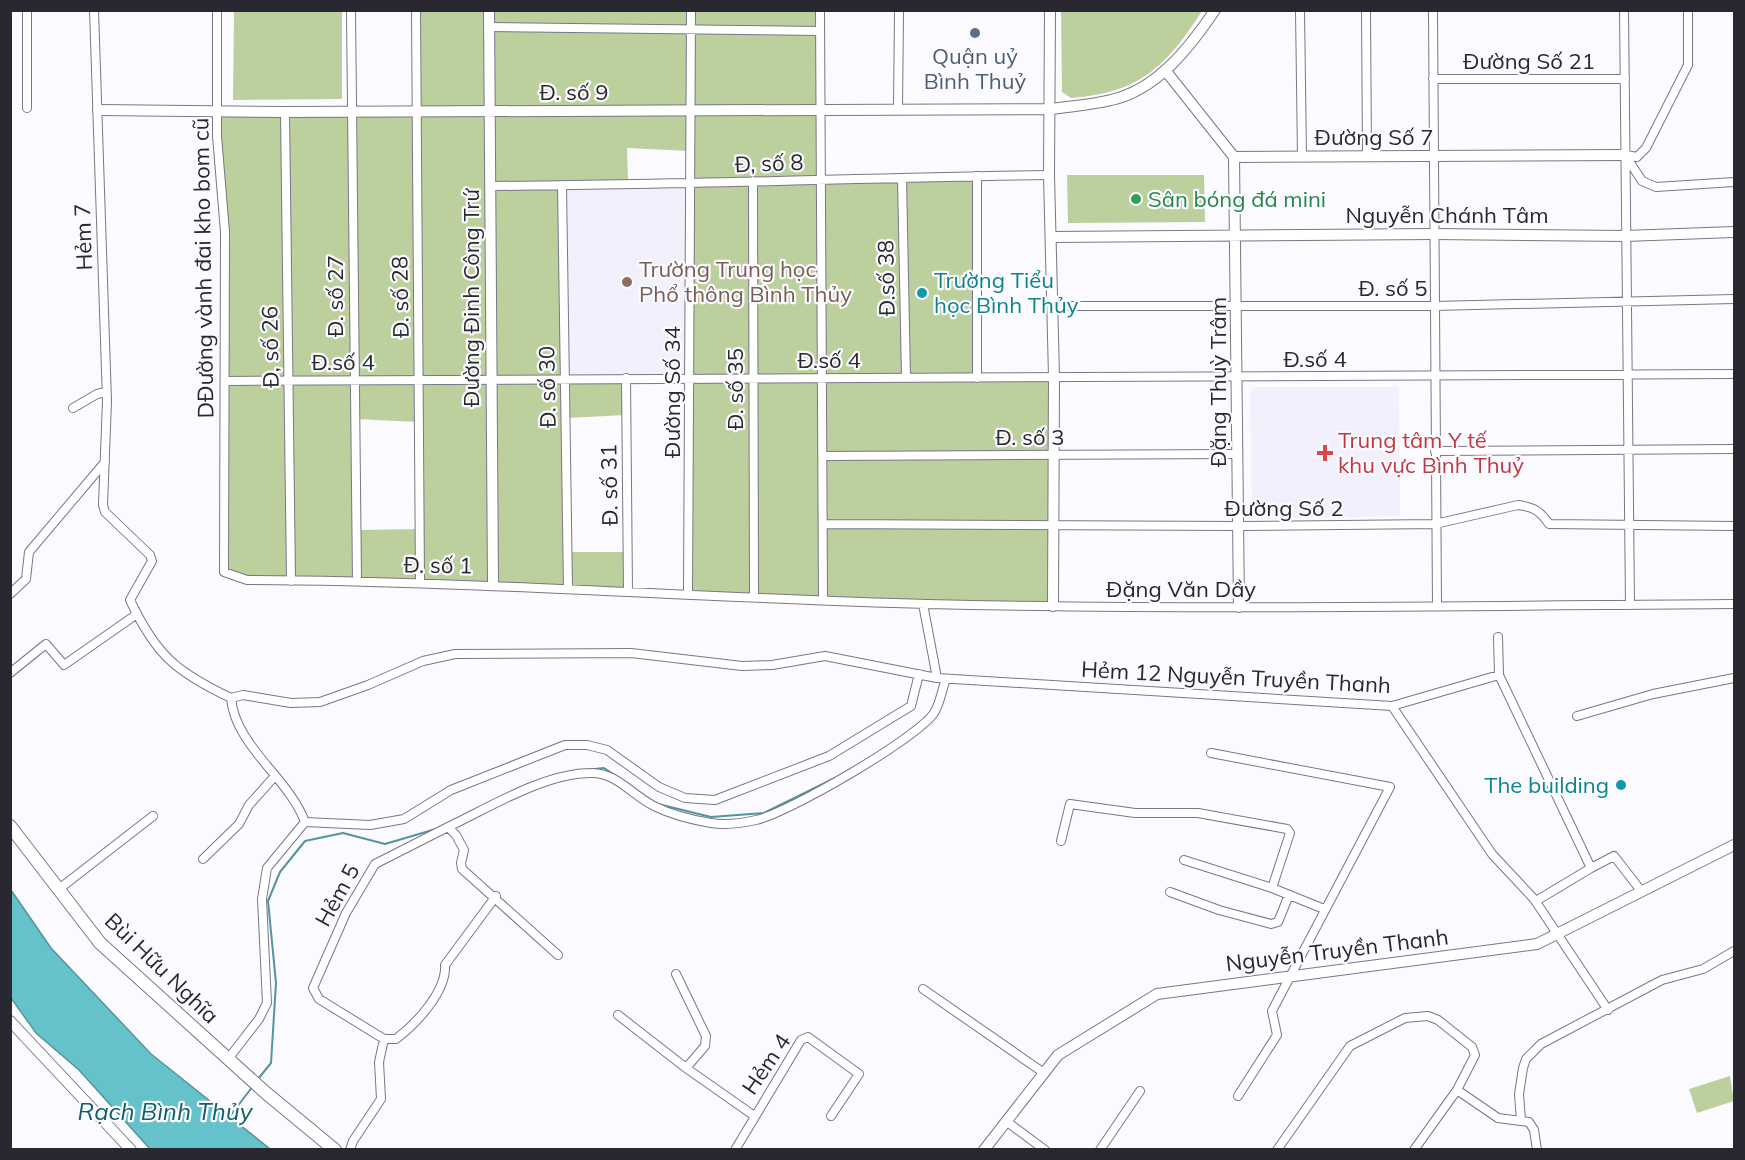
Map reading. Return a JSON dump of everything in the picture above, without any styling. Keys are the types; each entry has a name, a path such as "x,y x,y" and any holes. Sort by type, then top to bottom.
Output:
{"main road":[{"name":"Bùi Hữu Nghĩa","path":"10,826 100,942 266,1093 336,1149"}],"street":[{"path":"27,10 27,108"},
{"name":"Hẻm 7","path":"94,10 94,77 98,110 106,392 105,512 150,555 152,561 130,600 137,615"},
{"name":"DĐường vành đai kho bom cũ","path":"217,10 217,136 225,232 224,572 247,580"},
{"name":"Đ. số 27","path":"351,10 357,581"},
{"name":"Đ. số 28","path":"416,10 420,583"},
{"name":"Đường Đinh Công Trứ","path":"489,10 493,584"},
{"name":"Đường Số 34","path":"688,594 691,379 691,10"},
{"path":"820,10 824,599"},
{"path":"898,109 899,10"},
{"path":"1050,10 1049,175 1054,377 1053,606"},
{"name":"Đ. số 9","path":"98,110 416,112 820,108 1051,109 1113,100 1140,88 1165,70 1194,42 1215,10"},
{"path":"1300,10 1302,157"},
{"path":"1366,10 1367,156"},
{"path":"1432,10 1437,606"},
{"path":"1624,10 1630,605"},
{"path":"1626,154 1637,157 1646,148 1688,65 1688,10"},
{"path":"489,27 820,31"},
{"path":"1165,70 1234,157"},
{"name":"Đường Số 21","path":"1433,79 1625,79"},
{"name":"Đ, số 26","path":"285,112 291,581"},
{"path":"1626,154 1642,181 1656,187 1734,182"},
{"name":"Đường Số 7","path":"1234,157 1626,154"},
{"name":"Đặng Thuỳ Trâm","path":"1234,157 1239,607"},
{"name":"Đ, số 8","path":"490,186 690,185 821,179 1049,175"},
{"path":"976,378 977,176"},
{"name":"Đ.số 38","path":"902,178 906,378"},
{"name":"Đ. số 35","path":"753,181 754,597"},
{"name":"Đ. số 30","path":"562,185 568,589"},
{"path":"224,496 225,232"},
{"name":"Nguyễn Chánh Tâm","path":"1052,237 1434,234 1625,236 1734,232"},
{"name":"Đ. số 5","path":"1052,306 1434,306 1734,299"},
{"name":"Đ.số 4","path":"225,381 1734,374"},
{"name":"Đ. số 31","path":"626,378 628,591"},
{"path":"73,408 97,394 106,392"},
{"path":"1435,451 1734,449"},
{"name":"Đ. số 3","path":"823,456 1238,454"},
{"path":"10,594 26,579 29,552 105,462"},
{"name":"Đường Số 2","path":"823,524 1238,526 1435,524 1518,505 1531,506 1541,512 1549,524 1734,526"},
{"name":"Đ. số 1","path":"247,580 493,584 628,591"},
{"name":"Đặng Văn Dầy","path":"628,591 1053,606 1734,604"},
{"path":"558,955 462,868 460,863 464,850 456,835 448,827 510,798 556,780 572,774 592,772 605,774 656,807 686,816 711,823 756,820 850,775 934,714 941,678 923,603"},
{"path":"10,673 46,645 64,665 137,615 160,652 180,671 231,698 232,710 243,730 305,822"},
{"path":"1498,637 1499,675 1591,868"},
{"name":"Hẻm 12 Nguyễn Truyền Thanh","path":"231,698 243,695 291,703 320,702 368,685 423,661 456,654 632,652 742,666 772,665 825,656 941,678 1392,706 1499,675"},
{"path":"305,822 370,825 404,819 451,790 565,745 588,745 607,750 659,787 685,798 715,800 805,766 864,735 911,706 919,674"},
{"path":"1577,716 1653,694 1734,678"},
{"path":"1392,706 1492,854 1536,902 1608,1010"},
{"path":"1211,753 1390,786 1357,853 1342,874 1272,1011 1277,1035 1238,1096"},
{"path":"203,859 239,824 249,805 275,776"},
{"path":"1061,841 1070,804 1135,813 1198,813 1287,829 1290,833 1272,888"},
{"path":"59,889 153,816"},
{"path":"228,1059 259,1019 267,1004 261,899 267,868 305,822"},
{"name":"Hẻm 5","path":"384,1039 319,999 313,987 316,976 346,913 375,864 448,827"},
{"name":"Nguyễn Truyền Thanh","path":"984,1149 1058,1055 1157,994 1537,944 1734,846"},
{"path":"1536,902 1614,856 1642,892"},
{"path":"1184,860 1272,888 1324,909"},
{"path":"1170,892 1219,910 1270,924 1278,922 1289,895"},
{"path":"350,1149 381,1099 379,1062 384,1039 396,1039 415,1021 446,977 445,965 496,897"},
{"path":"1521,1121 1519,1094 1526,1059 1540,1044 1662,980 1703,969 1734,951"},
{"path":"676,974 707,1041 686,1068"},
{"path":"923,989 1044,1073"},
{"path":"618,1015 686,1068 753,1115"},
{"path":"1277,1149 1350,1046 1405,1018 1432,1017 1472,1047 1474,1060 1457,1090 1414,1149"},
{"path":"10,1021 131,1149"},
{"name":"Hẻm 4","path":"735,1149 753,1115 801,1040 808,1037 859,1074 831,1116"},
{"path":"1457,1090 1500,1119 1529,1122 1533,1126 1537,1149"},
{"path":"1100,1149 1140,1091"},
{"path":"1006,1122 1045,1149"}],"shaded area":[{"name":"Trường Trung học Phổ thông Bình Thủy","path":"687,184 689,377 567,377 565,187"},
{"name":"Trung tâm Y tế khu vực Bình Thuỷ","path":"1256,387 1399,387 1400,516 1257,519 1252,514 1250,392"}],"green space":[{"path":"1061,10 1202,11 1176,48 1148,74 1115,90 1071,98 1062,92"},
{"path":"234,11 342,11 342,99 233,100"},
{"path":"416,11 820,11 821,179 975,179 974,377 1054,377 1053,606 688,594 689,151 627,148 628,180 562,185 565,379 626,378 626,415 566,418 568,552 628,552 628,591 247,580 224,572 225,381 218,110 416,112","holes":["355,419 419,422 420,529 356,530"]},
{"name":"Sân bóng đá mini","path":"1067,175 1204,175 1205,222 1068,223"},
{"path":"1730,1076 1734,1101 1697,1113 1689,1089"}],"water":[{"name":"Rạch Bình Thủy","path":"11,890 51,948 151,1054 270,1149 150,1149 79,1070 36,1033 11,998"}],"waterway":[{"path":"568,772 604,768 616,776"},
{"path":"658,804 711,817 764,813 835,778"},
{"path":"258,1079 271,1063 276,983 268,901 280,872 305,841 343,833 385,844 436,829"},
{"path":"227,1120 253,1086"}],"place":[{"name":"Quận uỷ Bình Thuỷ","path":"975,33"},
{"name":"Sân bóng đá mini","path":"1136,199"},
{"name":"Trường Trung học Phổ thông Bình Thủy","path":"627,282"},
{"name":"Trường Tiểu học Bình Thủy","path":"922,293"},
{"name":"Trung tâm Y tế khu vực Bình Thuỷ","path":"1325,453"},
{"name":"The building","path":"1621,785"}]}
